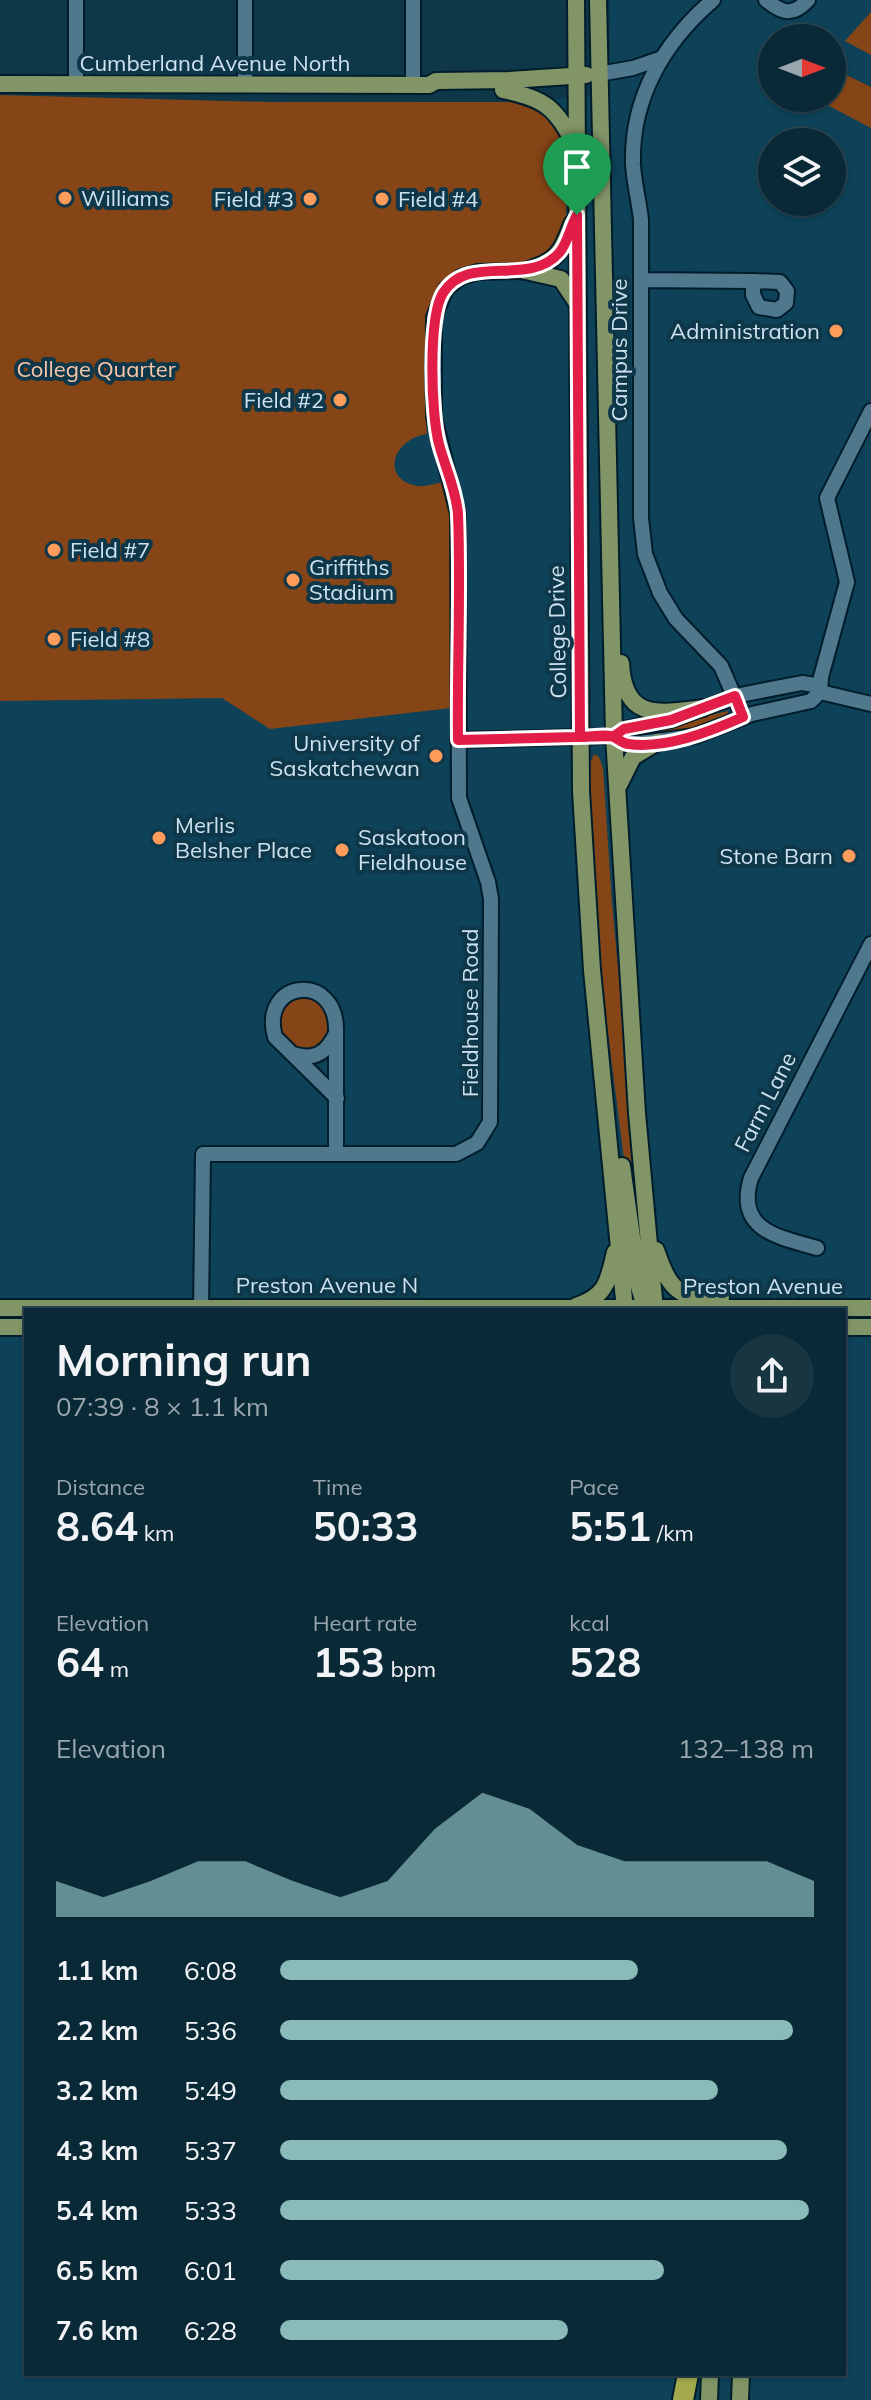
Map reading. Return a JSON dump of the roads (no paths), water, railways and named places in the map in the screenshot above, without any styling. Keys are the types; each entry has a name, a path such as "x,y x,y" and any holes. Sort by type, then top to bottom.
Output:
{"highway":[{"path":"683,2400 688,2376"}],"main road":[{"name":"College Drive","path":"576,0 580,737 589,927 625,1308"},
{"path":"598,0 616,790 637,1113 648,1223 650,1308"},
{"path":"577,81 599,79"},
{"name":"Cumberland Avenue North","path":"0,84 577,81"},
{"name":"Cumberland Avenue North","path":"421,84 435,90 503,90 577,81"},
{"path":"503,90 538,100 553,110 577,148"},
{"path":"525,271 545,264 560,253 577,215"},
{"path":"525,271 561,279 578,304"},
{"path":"612,609 621,642 622,678 629,696 655,713 703,708"},
{"path":"616,790 629,762 658,742"},
{"path":"589,927 596,956 639,1287 650,1308"},
{"path":"648,1223 666,1279 687,1295 705,1298 779,1298 867,1308"},
{"path":"570,1308 587,1303 602,1291 609,1279 618,1238"},
{"name":"Preston Avenue N","path":"0,1308 570,1308"},
{"name":"Preston Avenue","path":"846,1308 867,1308"},
{"path":"0,1327 24,1327"},
{"name":"Preston Avenue","path":"846,1327 871,1327"},
{"path":"709,2400 710,2376"},
{"path":"740,2400 741,2376"}],"street":[{"path":"76,0 76,85"},
{"path":"245,0 245,84"},
{"path":"413,0 421,84"},
{"name":"Campus Drive","path":"713,0 686,27 662,58 644,94 635,135 633,161 641,220 641,518 645,554 653,579 676,619 721,666 743,717"},
{"path":"766,0 786,12 799,10 808,0"},
{"path":"599,79 662,58"},
{"name":"Fieldhouse Road","path":"200,1308 203,1154 456,1154 477,1143 490,1122 491,899 488,882 460,807 458,514 434,417 434,317 440,296 461,277 478,272 525,271"},
{"path":"641,280 753,281"},
{"path":"614,736 624,743 695,736 743,717 811,701 820,692 821,677 847,582 827,498 871,411"},
{"path":"458,740 614,736 624,729 662,723 735,696 809,683 820,692 871,704"},
{"name":"Farm Lane","path":"817,1248 762,1228 750,1212 747,1190 871,944"},
{"path":"336,1153 337,1098 335,1011 323,996 308,990 291,992 279,1001 272,1016 275,1037 337,1098"},
{"path":"289,1053 315,1057 327,1048 336,1033"}],"place":[{"name":"Williams","path":"65,198"},
{"name":"Field #3","path":"310,199"},
{"name":"Field #4","path":"382,199"},
{"name":"Administration","path":"836,331"},
{"name":"Field #2","path":"340,400"},
{"name":"Field #7","path":"54,550"},
{"name":"Griffiths Stadium","path":"293,580"},
{"name":"Field #8","path":"54,639"},
{"name":"University of Saskatchewan","path":"436,756"},
{"name":"Merlis Belsher Place","path":"159,838"},
{"name":"Saskatoon Fieldhouse","path":"342,850"},
{"name":"Stone Barn","path":"849,856"}],"park label":[{"name":"College Quarter","path":"96,369"}]}
